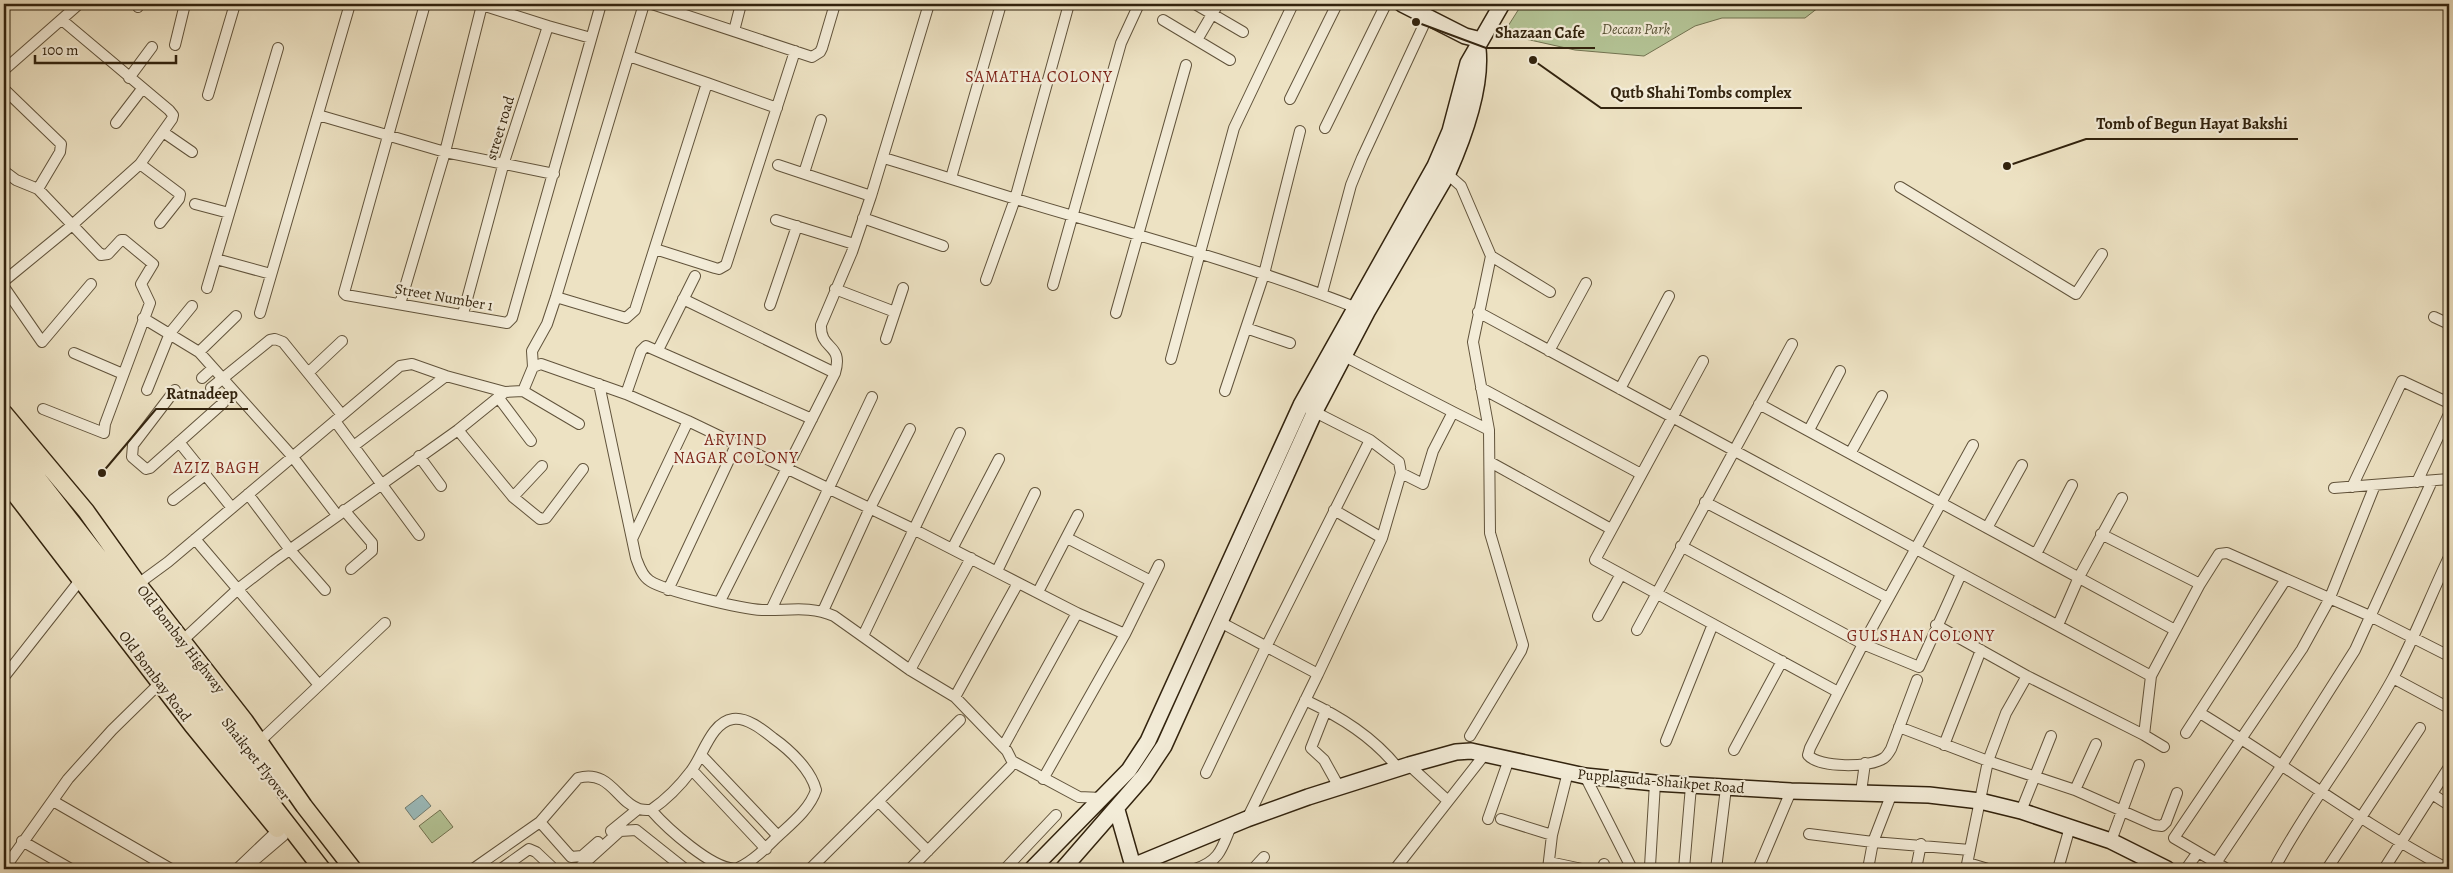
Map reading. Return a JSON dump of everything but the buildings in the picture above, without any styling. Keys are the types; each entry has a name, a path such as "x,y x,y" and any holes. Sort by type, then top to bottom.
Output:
{"main road":[{"name":"Old Bombay Highway","path":"4,413 86,511 138,584 353,869"},
{"name":"Shaikpet Flyover","path":"4,435 342,869"},
{"name":"Shaikpet Flyover","path":"4,457 322,869"},
{"name":"Old Bombay Road","path":"4,480 160,683 310,869"}],"street":[{"path":"4,70 79,4"},
{"path":"175,45 185,4"},
{"path":"208,95 235,4"},
{"path":"260,313 350,4"},
{"name":"Street Number 1","path":"425,4 344,293 346,295 507,323 512,318 601,4"},
{"path":"523,392 533,367 532,351 547,324 556,298 644,4"},
{"path":"652,4 812,57 820,52 835,4"},
{"path":"734,31 741,4"},
{"path":"720,601 785,468 835,373 839,361 836,352 824,341 820,333 824,317 864,218 884,158 929,4"},
{"path":"951,178 1001,4"},
{"path":"986,280 1015,199 1068,4"},
{"path":"1053,285 1121,43 1139,4"},
{"path":"1195,4 1244,32"},
{"path":"1197,40 1218,4"},
{"path":"1171,359 1234,128 1294,4"},
{"path":"1290,99 1336,4"},
{"path":"1325,128 1386,4"},
{"path":"1402,4 1479,45"},
{"path":"1032,869 1129,770 1148,741 1308,408 1361,310 1441,170 1468,63 1502,4"},
{"path":"400,304 445,152 480,7 591,38"},
{"path":"1322,293 1351,186 1362,158 1427,18"},
{"path":"4,281 71,226 140,164 173,115 62,20"},
{"path":"1163,20 1230,60"},
{"name":"street road","path":"463,314 504,162 548,26"},
{"path":"129,78 152,47"},
{"path":"207,288 278,48"},
{"path":"655,249 715,268 726,265 795,51"},
{"path":"629,56 777,108"},
{"path":"1116,313 1186,66"},
{"path":"556,298 626,318 635,310 707,83"},
{"path":"4,89 61,144 62,148 38,189"},
{"path":"116,123 142,89"},
{"path":"318,115 445,152 504,162 554,174"},
{"path":"804,174 821,120"},
{"path":"1226,390 1264,274 1300,131"},
{"path":"163,132 192,152"},
{"path":"884,158 1264,274 1322,293 1361,310"},
{"path":"140,164 180,194 180,199 160,223"},
{"path":"778,165 871,196"},
{"path":"1441,170 1461,186 1491,256 1550,292"},
{"path":"4,171 16,180 38,189 71,226 101,255 108,254 121,240 124,240 153,264 141,284 150,303 123,374 104,433 43,409"},
{"path":"1900,187 2076,294 2102,254"},
{"path":"195,204 229,213"},
{"path":"864,218 943,246"},
{"path":"776,220 854,244"},
{"path":"770,305 797,226"},
{"path":"1470,736 1521,651 1522,645 1490,533 1489,430 1473,342 1491,256"},
{"path":"216,259 271,274"},
{"path":"658,350 695,276"},
{"path":"1549,351 1586,283"},
{"path":"4,287 42,342 91,284"},
{"path":"886,339 903,288"},
{"path":"836,289 895,312"},
{"path":"1620,389 1669,296"},
{"path":"683,299 835,373"},
{"path":"147,390 170,333 192,306"},
{"path":"1063,869 1117,810 1144,776 1164,746 1220,622 1308,408 1344,356 1361,310"},
{"path":"1478,312 2151,676"},
{"path":"199,352 236,316"},
{"path":"2434,317 2449,324"},
{"path":"144,318 199,352 341,512 372,543 372,551 351,569"},
{"path":"1246,328 1290,344"},
{"path":"211,388 270,340 275,339 283,342 308,373 355,445 419,535"},
{"path":"308,373 342,341"},
{"path":"1637,630 1792,344"},
{"path":"626,394 641,351 646,346 812,418"},
{"path":"74,353 123,374"},
{"path":"1344,356 1489,430"},
{"path":"1703,361 1595,560 1838,692"},
{"path":"138,584 232,508 400,366 412,364 502,394 523,392 578,424"},
{"path":"533,367 541,364 599,384 688,421 913,529 1077,613 1125,634"},
{"path":"202,378 213,368"},
{"path":"1809,430 1840,371"},
{"path":"355,445 446,376"},
{"path":"2352,487 2402,382 2449,403"},
{"path":"599,384 632,539 641,571 648,580 668,590 759,610 807,608 823,610 910,670 955,697 1003,747 1012,761 1079,797 1102,798 1117,810 1134,868"},
{"path":"1481,388 1642,474"},
{"path":"175,390 135,442 131,456 138,464 148,469 223,403 224,400 221,398 232,389"},
{"path":"182,641 238,589 418,456 458,430 502,394"},
{"path":"502,394 531,441"},
{"path":"1851,452 1882,396"},
{"path":"771,610 872,397"},
{"path":"1759,404 1851,452 2175,630"},
{"path":"1247,819 1382,538 1401,473 1399,462 1370,440 1308,408"},
{"path":"1401,473 1423,484 1433,451 1453,412"},
{"path":"2417,482 2449,414"},
{"path":"632,539 688,421"},
{"path":"823,610 870,508 910,429"},
{"path":"458,430 513,497 540,519 546,518 583,469"},
{"path":"863,636 960,433"},
{"path":"1206,773 1266,647 1370,440"},
{"path":"179,442 232,508"},
{"path":"668,590 736,445"},
{"path":"1917,680 1886,757 1877,762 1840,765 1813,761 1808,755 1863,644 1973,445"},
{"path":"418,456 441,486"},
{"path":"952,549 999,459"},
{"path":"1490,462 1611,529"},
{"path":"1987,528 2022,465"},
{"path":"513,497 542,466"},
{"path":"173,500 205,475"},
{"path":"2334,488 2449,479"},
{"path":"2216,863 2282,765 2355,650 2432,480"},
{"path":"2036,554 2072,485"},
{"path":"2227,869 2174,838 2302,649 2329,600 2375,485"},
{"path":"997,571 1035,492"},
{"path":"248,494 290,550 325,590"},
{"path":"2058,625 2079,577 2122,498"},
{"path":"1705,502 1888,598"},
{"path":"1334,510 1382,538"},
{"path":"1038,592 1078,515"},
{"path":"2102,534 2200,584"},
{"path":"1067,538 1151,581"},
{"path":"194,539 319,685"},
{"path":"1681,546 1863,644 1919,667 1936,625 1961,574"},
{"path":"2144,735 2151,676 2215,557 2223,553 2370,616 2449,656"},
{"path":"2274,869 2296,827 2321,792 2393,678 2449,556"},
{"path":"910,670 971,558"},
{"path":"1043,779 1125,634 1159,566"},
{"path":"1598,616 1621,574"},
{"path":"4,677 80,579"},
{"path":"2186,733 2286,579"},
{"path":"955,697 1018,583"},
{"path":"1003,747 1077,613"},
{"path":"1220,622 1318,674"},
{"path":"259,742 385,623"},
{"path":"1666,741 1713,624"},
{"path":"1936,625 2027,676 2164,747"},
{"path":"1944,745 1981,650"},
{"path":"1734,750 1782,661"},
{"path":"1988,869 1967,866 1970,850 1988,762 2006,714 2027,676"},
{"path":"2393,678 2449,708"},
{"path":"4,869 68,778 160,683"},
{"path":"1305,700 1354,727 1448,801"},
{"path":"1326,710 1311,748 1324,760 1339,787"},
{"path":"2200,713 2242,738 2399,844 2448,869"},
{"path":"473,869 540,822 571,784 585,776 606,781 638,809 651,810 670,797 692,770 718,729 729,720 735,718 756,725 776,740 803,766 814,782 816,790 814,798 788,828 766,849 737,868 722,867 682,841 651,810"},
{"path":"810,869 960,720"},
{"path":"1899,726 1988,762 2075,790 2122,812 2162,826 2176,793"},
{"path":"2327,869 2420,728"},
{"path":"2021,811 2051,736"},
{"path":"2075,790 2096,744"},
{"name":"Pupplaguda-Shaikpet Road","path":"1134,868 1247,819 1404,766 1456,752 1485,754 1586,776 1655,783 1791,791 1929,795 1980,801 2021,811 2111,841 2147,864 2167,869"},
{"path":"1395,869 1485,754"},
{"path":"701,755 778,836"},
{"path":"1488,819 1509,759"},
{"path":"1860,792 1866,763"},
{"path":"2111,841 2139,765"},
{"path":"910,869 1010,767"},
{"path":"2384,869 2449,768"},
{"path":"692,770 766,849"},
{"path":"1568,772 1552,835 1548,866 1582,869"},
{"path":"1586,776 1632,869"},
{"path":"1650,866 1655,783"},
{"path":"1684,869 1691,786"},
{"path":"1716,869 1726,788"},
{"path":"1758,869 1791,791"},
{"path":"1868,869 1873,842 1892,793"},
{"path":"2432,794 2449,805"},
{"path":"53,801 171,869"},
{"path":"879,802 928,851"},
{"path":"540,822 571,857 577,858 638,809"},
{"path":"1006,869 1056,815"},
{"path":"1502,819 1552,835"},
{"path":"1195,869 1209,867 1217,857 1231,826"},
{"path":"2058,869 2070,827"},
{"path":"581,868 620,831 628,829 636,830 685,869"},
{"path":"238,868 246,867 280,833"},
{"path":"1809,834 1873,842 1921,844 1970,850"},
{"path":"22,841 71,869"},
{"path":"1916,869 1921,844"},
{"path":"501,869 525,850 529,849 536,852 554,869"},
{"path":"2186,869 2198,852"},
{"path":"1253,869 1264,857"}],"green space":[{"name":"Deccan Park","path":"1522,4 1823,4 1805,18 1722,18 1695,26 1644,56 1575,50 1503,34"},
{"path":"440,810 453,827 432,843 419,826"}],"water":[{"path":"422,795 431,806 414,820 405,808"}],"place":[{"name":"Shazaan Cafe","path":"1416,22"},
{"name":"Qutb Shahi Tombs complex","path":"1533,60"},
{"name":"Tomb of Begun Hayat Bakshi","path":"2007,166"},
{"name":"Ratnadeep","path":"102,473"}],"district":[{"name":"SAMATHA COLONY","path":"1039,77"},
{"name":"ARVIND NAGAR COLONY","path":"736,449"},
{"name":"AZIZ BAGH","path":"217,468"},
{"name":"GULSHAN COLONY","path":"1921,636"}]}
